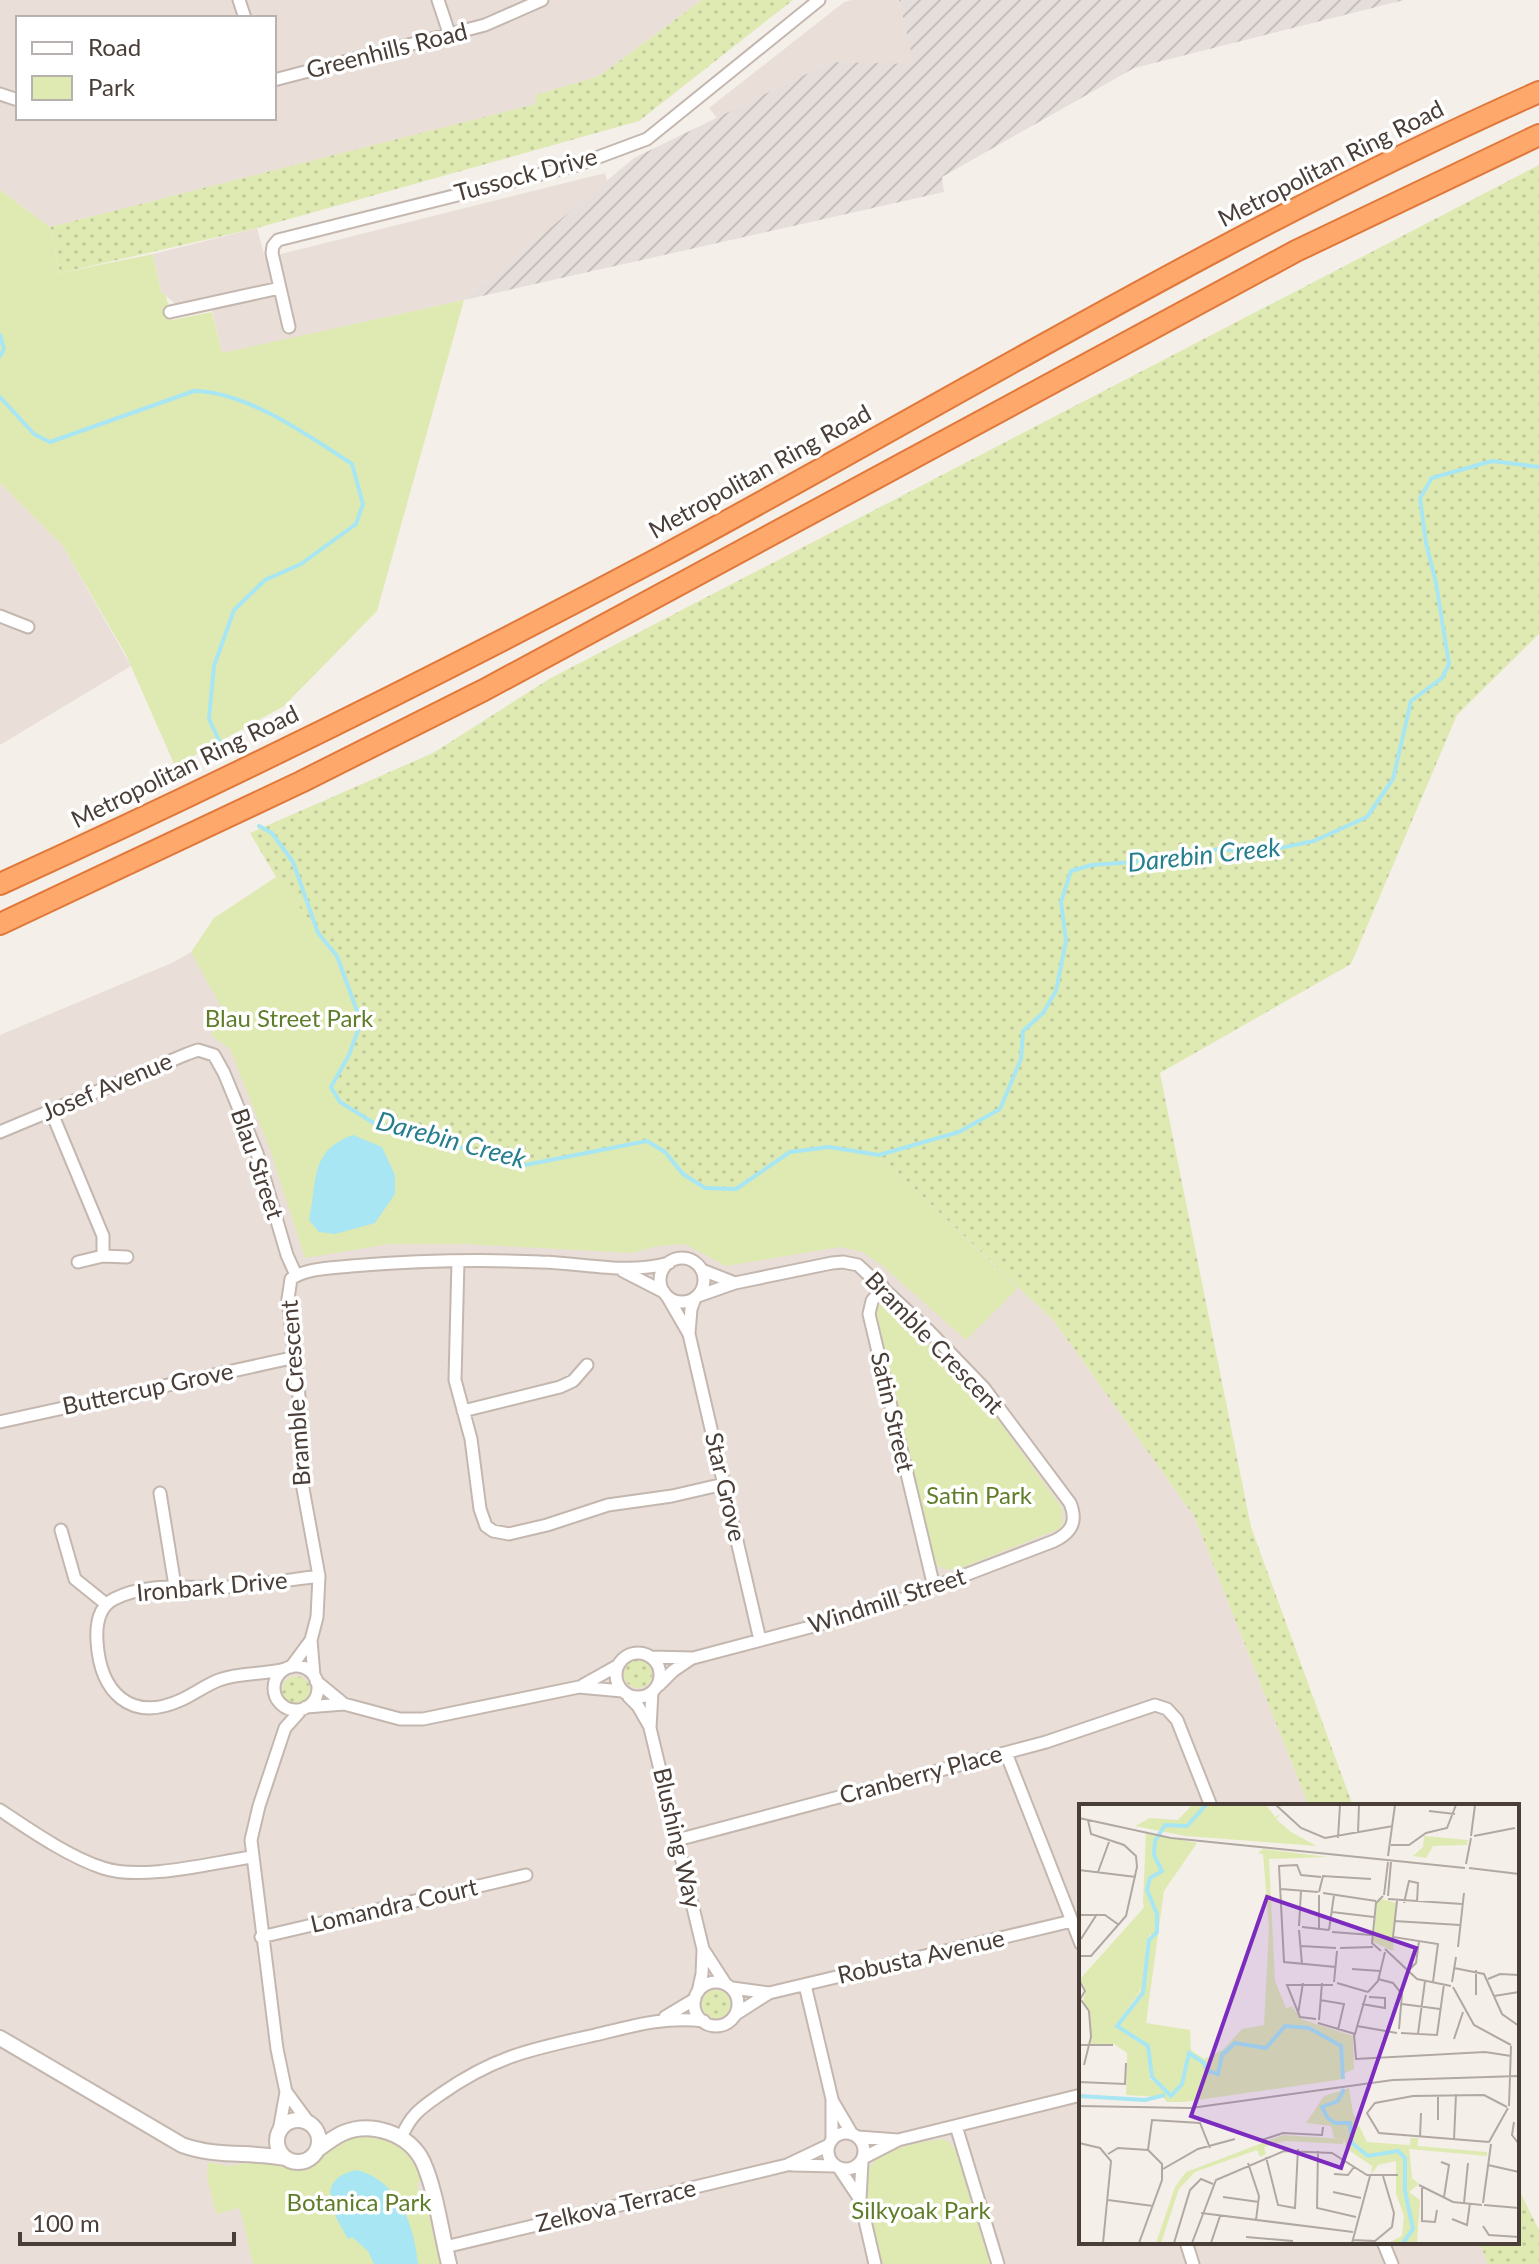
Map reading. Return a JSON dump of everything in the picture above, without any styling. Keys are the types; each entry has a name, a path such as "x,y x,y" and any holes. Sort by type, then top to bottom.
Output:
{"highway":[{"name":"Metropolitan Ring Road","path":"0,884 278,753 661,556 1338,186 1539,92"},
{"path":"0,924 301,782 484,690 1296,251 1539,135"}],"street":[{"path":"438,0 450,36"},
{"name":"Greenhills Road","path":"276,80 450,36 485,25 542,0"},
{"name":"Tussock Drive","path":"289,327 272,253 278,240 577,165 647,139 819,0"},
{"path":"170,312 280,288"},
{"path":"0,616 28,627"},
{"name":"Josef Avenue","path":"0,1132 198,1050 214,1055"},
{"name":"Blau Street","path":"214,1055 257,1153 287,1255 296,1275"},
{"path":"51,1111 103,1236 103,1256"},
{"path":"78,1262 103,1256 127,1257"},
{"path":"702,1270 704,1283 697,1297 678,1302 665,1294 662,1273 669,1263 684,1258 702,1270 735,1283"},
{"path":"458,1261 455,1380 474,1453 486,1526 501,1534 547,1525 608,1505 672,1496 724,1484"},
{"name":"Bramble Crescent","path":"315,1678 311,1640 317,1617 319,1576 302,1483 301,1414 287,1291 291,1279 296,1275 373,1264 545,1262 652,1268 669,1263"},
{"name":"Bramble Crescent","path":"697,1297 735,1283 843,1262 858,1265 969,1371 998,1405 1070,1503 1074,1514 1072,1526"},
{"name":"Bramble Crescent","path":"615,1268 665,1294"},
{"name":"Satin Street","path":"883,1287 872,1301 869,1314 934,1587"},
{"name":"Star Grove","path":"665,1294 689,1334 760,1640"},
{"name":"Star Grove","path":"689,1334 697,1297"},
{"name":"Buttercup Grove","path":"0,1422 296,1357"},
{"path":"463,1411 560,1387 573,1381 587,1365"},
{"path":"160,1493 175,1586"},
{"name":"Windmill Street","path":"652,1657 693,1658 871,1610 1054,1541 1066,1535 1072,1526"},
{"path":"61,1530 75,1579 106,1604"},
{"name":"Ironbark Drive","path":"288,1668 217,1681 166,1706 142,1708 123,1701 110,1685 97,1645 99,1616 106,1604 122,1596 175,1586 227,1587 319,1576"},
{"name":"Bramble Crescent","path":"288,1668 311,1640"},
{"path":"579,1687 639,1697 654,1689 660,1674 652,1657 632,1653 620,1660 615,1679 623,1692"},
{"name":"Windmill Street","path":"654,1689 693,1658"},
{"path":"246,1676 288,1709 344,1704 400,1719 423,1719 579,1687 617,1666"},
{"path":"285,1728 276,1697 275,1680 288,1668 304,1668 344,1704"},
{"path":"285,2158 278,2148 278,2133 286,2092 261,1937 252,1857 253,1826 285,1728 315,1699 315,1678"},
{"name":"Blushing Way","path":"650,1728 654,1689"},
{"name":"Blushing Way","path":"623,1692 638,1706 650,1728 677,1840 703,1949 702,1974 696,1996"},
{"name":"Cranberry Place","path":"677,1840 1077,1733 1148,1706 1162,1706 1173,1713 1210,1804"},
{"path":"1006,1753 1079,1939"},
{"path":"0,1810 85,1861 113,1870 149,1872 252,1857"},
{"name":"Lomandra Court","path":"261,1937 526,1875"},
{"name":"Robusta Avenue","path":"736,2014 769,1993 1072,1921"},
{"name":"Blushing Way","path":"703,1949 728,1986"},
{"path":"401,2138 415,2113 467,2076 503,2058 661,2019 704,2021 718,2026 736,2014 738,2001 728,1986 707,1984 696,1996 661,2019"},
{"path":"805,1985 832,2099 829,2157 860,2199"},
{"name":"Robusta Avenue","path":"728,1986 769,1993"},
{"path":"696,1996 696,2011 704,2021"},
{"path":"0,2038 182,2145 214,2154 250,2154 303,2161 343,2133 370,2128 381,2129 401,2138 419,2154 423,2163 449,2264"},
{"path":"286,2092 319,2139 317,2150"},
{"path":"838,2167 852,2169 898,2140 1079,2097"},
{"path":"832,2099 864,2147 860,2199 875,2264"},
{"path":"250,2154 289,2122 303,2121 343,2133"},
{"path":"956,2126 998,2264"},
{"path":"831,2143 841,2134 898,2140"},
{"name":"Zelkova Terrace","path":"445,2247 787,2165 831,2143"},
{"name":"Zelkova Terrace","path":"787,2165 838,2167"},
{"path":"1187,2244 1193,2264"},
{"path":"1384,2244 1392,2264"}],"shaded area":[{"path":"0,0 702,0 599,76 536,95 537,104 50,227 0,190"},
{"path":"899,0 915,65 831,62 717,118 709,108 844,2"},
{"path":"899,0 1404,0 1134,68 942,177 944,192 464,300 634,158 831,62 914,64"},
{"path":"605,173 607,181 464,300 222,354 209,297 176,304 161,292 153,254 257,228 265,258"},
{"path":"0,483 63,546 131,666 0,745"},
{"name":"Botanica Park","path":"191,952 879,1155 1054,1321 1194,1516 1308,1804 1079,1804 1079,2244 1480,2244 1488,2264 0,2264 0,1035"}],"green space":[{"path":"702,0 793,0 639,121 257,228 60,273 50,227 536,104 535,95 599,76"},
{"path":"1539,165 1539,634 1457,715 1351,964 1160,1073 1251,1527 1352,1804 1308,1804 1194,1516 1054,1321 879,1155 790,1152 736,1189 706,1188 683,1174 665,1152 647,1141 525,1165 377,1125 340,1102 331,1087 349,1055 361,1022 337,956 276,877 250,833 433,753 549,679"},
{"path":"0,190 50,227 60,273 153,254 161,292 166,296 172,320 212,312 222,353 464,300 377,611 284,706 175,766 126,655 63,546 0,483"},
{"name":"Blau Street Park","path":"276,877 337,956 361,1022 349,1055 331,1087 340,1102 377,1125 525,1165 647,1141 665,1152 683,1174 706,1188 736,1189 790,1152 829,1147 879,1155 1018,1288 966,1340 884,1267 863,1252 840,1247 726,1266 685,1244 658,1246 632,1253 466,1244 389,1244 305,1258 270,1149 230,1049 211,1035 223,1010 191,952 214,918"},
{"name":"Satin Park","path":"881,1302 889,1305 980,1395 1062,1508 1063,1523 1059,1529 956,1570 943,1569 936,1564 875,1310"},
{"path":"638,1660 648,1664 652,1674 648,1684 638,1688 628,1684 624,1674 628,1664"},
{"path":"296,1676 306,1680 310,1690 306,1700 296,1704 286,1700 282,1690 286,1680"},
{"path":"716,1990 726,1994 730,2004 726,2014 716,2018 706,2014 702,2004 706,1994"},
{"name":"Botanica Park","path":"364,2136 392,2143 407,2154 417,2169 421,2179 417,2184 423,2208 428,2211 440,2264 253,2264 240,2208 216,2214 207,2177 208,2162 229,2166 266,2160 298,2167 307,2165 342,2141"},
{"name":"Silkyoak Park","path":"943,2139 956,2151 990,2264 881,2264 868,2212 866,2176 873,2163 887,2153"},
{"path":"1519,2190 1539,2230 1539,2264 1488,2264 1480,2244 1519,2244"}],"water":[{"path":"353,1135 382,1147 395,1175 395,1194 375,1223 335,1234 319,1232 309,1220 318,1170 328,1150"},
{"path":"357,2170 384,2184 402,2206 413,2234 418,2264 374,2264 368,2251 352,2237 348,2239 333,2208 331,2189 343,2174"}],"waterway":[{"name":"Darebin Creek","path":"0,335 4,349 0,356"},
{"name":"Darebin Creek","path":"0,397 34,434 50,442 194,391 214,393 235,398 276,417 352,464 363,504 356,524 301,564 265,580 234,610 214,666 209,719 224,751"},
{"name":"Darebin Creek","path":"259,826 272,833 293,862 318,933 337,956 361,1022 349,1055 331,1087 340,1102 377,1125 525,1165 647,1141 665,1152 683,1174 705,1188 736,1189 790,1152 829,1147 879,1155 959,1132 1000,1109 1021,1059 1023,1031 1043,1013 1056,991 1066,941 1061,902 1071,871 1092,865 1220,849 1255,853 1314,841 1367,817 1393,779 1411,701 1442,678 1449,664 1420,498 1432,478 1492,461 1539,467"}]}
